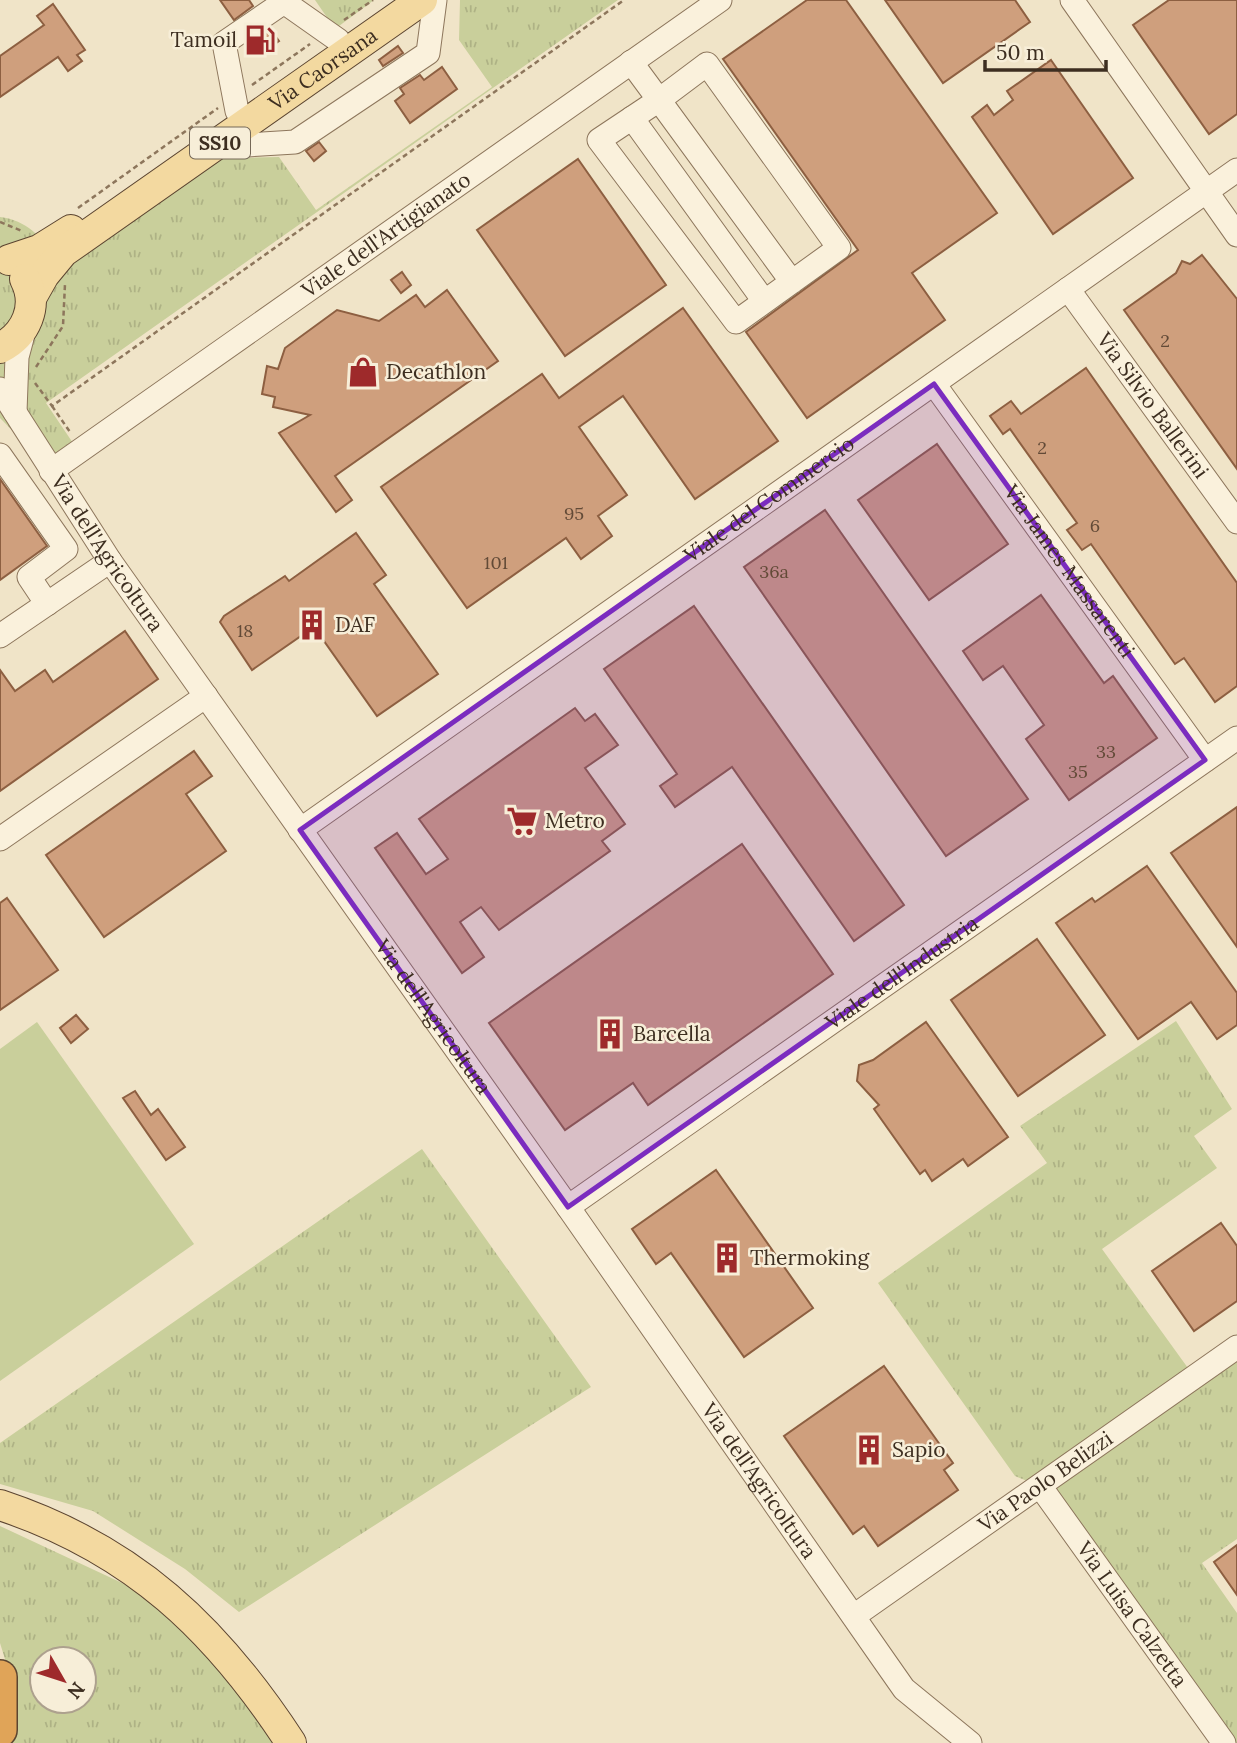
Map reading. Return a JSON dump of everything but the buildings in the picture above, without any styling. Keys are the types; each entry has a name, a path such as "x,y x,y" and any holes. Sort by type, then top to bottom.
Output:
{"highway":[{"path":"0,1677 0,1730"}],"main road":[{"name":"Via Caorsana","path":"4,258 25,257 52,243 236,104 332,36 394,0"},
{"name":"Via Caorsana","path":"31,298 44,275 63,252 422,0"},
{"path":"0,348 15,339 25,327 31,298 20,270 4,258"},
{"path":"0,1506 75,1536 128,1566 163,1591 232,1660 291,1743"}],"street":[{"path":"214,147 295,142 428,53 435,0"},
{"name":"Viale dell'Artigianato","path":"51,471 720,0"},
{"path":"1072,0 1237,235"},
{"path":"236,104 225,43 284,2 332,36"},
{"path":"631,62 792,282"},
{"path":"707,64 839,248 736,322 598,139 659,100 707,64"},
{"path":"632,118 764,302"},
{"name":"Viale del Commercio","path":"300,830 1237,170"},
{"name":"Via Silvio Ballerini","path":"1068,289 1237,522"},
{"path":"15,415 17,357 25,327"},
{"name":"Via James Massarenti","path":"934,384 1205,760"},
{"name":"Via dell'Agricoltura","path":"0,389 110,561 568,1207 904,1689 970,1743"},
{"path":"0,455 66,549 29,577 47,604"},
{"path":"0,636 110,561"},
{"path":"0,839 206,696"},
{"name":"Viale dell'Industria","path":"568,1207 1237,738"},
{"name":"Via Paolo Belizzi","path":"854,1616 1237,1347"},
{"name":"Via Luisa Calzetta","path":"1040,1486 1224,1743"}],"path":[{"path":"69,214 236,104 332,36 373,0"},
{"path":"52,406 624,0"},
{"path":"0,222 28,234"},
{"path":"29,375 82,449"}],"highlighted area":[{"path":"934,384 1205,760 568,1207 300,830"}],"green space":[{"path":"315,0 374,0 335,29"},
{"path":"460,0 618,0 46,403 77,449 52,471 0,418 0,217 21,223 37,234 64,267 219,158 279,157 316,210 492,87 459,40"},
{"path":"1176,1021 1232,1109 1194,1136 1217,1168 1102,1249 1193,1375 1237,1345 1237,1539 1202,1563 1237,1613 1237,1743 1225,1743 1040,1486 1015,1476 878,1283 1047,1163 1020,1126"},
{"path":"37,1022 194,1244 0,1381 0,1049"},
{"path":"422,1149 591,1387 239,1612 185,1569 93,1511 0,1484 0,1443"},
{"path":"0,1526 135,1589 214,1660 273,1743 6,1743 9,1672 0,1643"}],"place":[{"name":"Tamoil","path":"260,40"},
{"name":"Decathlon","path":"363,372"},
{"name":"DAF","path":"312,625"},
{"name":"Metro","path":"522,821"},
{"name":"Barcella","path":"610,1034"},
{"name":"Thermoking","path":"727,1258"},
{"name":"Sapio","path":"869,1450"}]}
